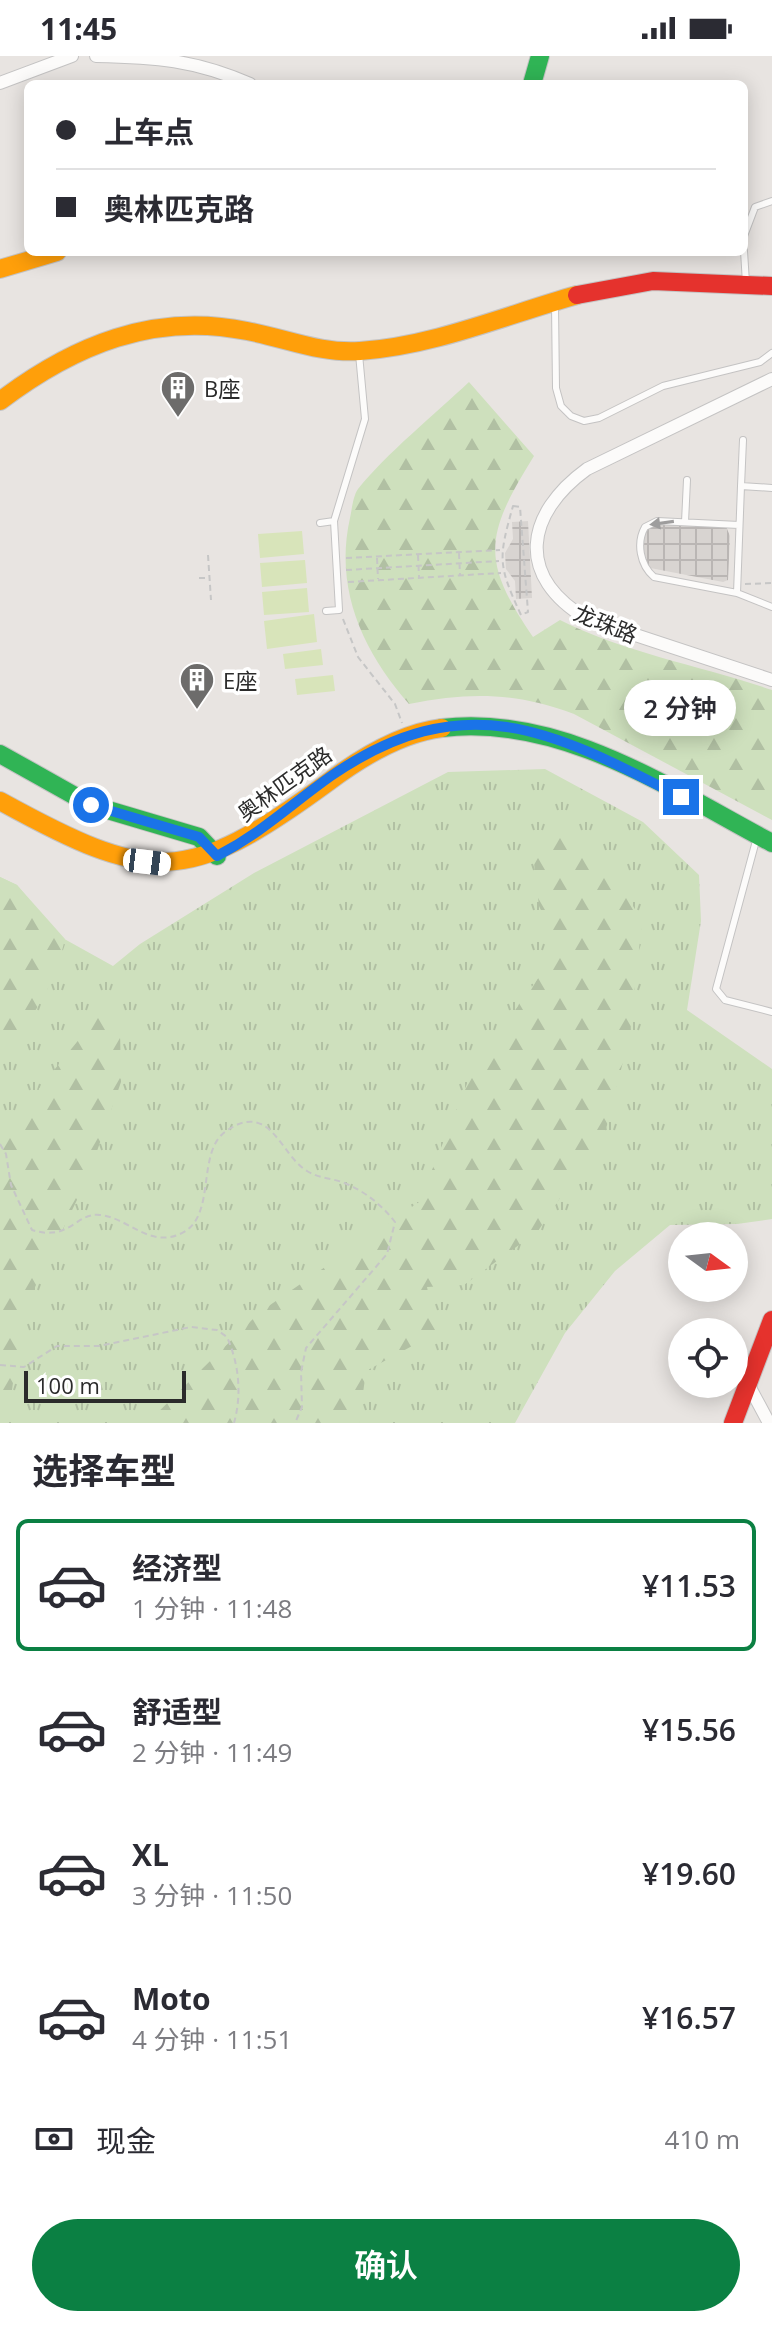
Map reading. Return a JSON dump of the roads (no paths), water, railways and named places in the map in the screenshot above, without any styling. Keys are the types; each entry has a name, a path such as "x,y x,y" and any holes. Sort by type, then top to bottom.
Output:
{"street":[{"path":"0,83 72,56"},
{"path":"96,56 164,57 211,67 241,80"},
{"path":"533,80 540,56"},
{"path":"0,269 44,256"},
{"path":"0,401 76,351 125,331 167,323 208,324 329,351 359,351 424,340 616,285 666,282 772,286"},
{"name":"龙珠路","path":"772,379 587,469 562,487 545,508 538,530 537,551 541,570 550,588 565,606 587,619 772,680"},
{"name":"奥林匹克路","path":"0,801 76,843 123,859 172,865 217,856 258,834 331,777 376,749 407,736 473,724 527,729 580,746 764,840"},
{"path":"0,754 91,805 199,837 217,856"},
{"path":"769,1423 748,1384 772,1320"},
{"path":"733,1423 743,1398"}],"lane":[{"path":"748,225 755,207 772,201"},
{"path":"746,285 748,256"},
{"path":"555,302 556,388 561,406 571,416 584,421 599,418 663,386 760,362 772,353"},
{"path":"326,611 339,610 334,521 365,419 359,351"},
{"path":"737,593 743,440"},
{"path":"685,522 687,480"},
{"path":"741,486 772,488"},
{"path":"320,523 334,521"},
{"path":"739,525 657,521 645,527 640,546 649,573 660,579 737,593 772,607"},
{"path":"764,840 716,989 725,1000 772,1012"}],"place":[{"name":"B座","path":"178,419"},
{"name":"E座","path":"197,711"}]}
